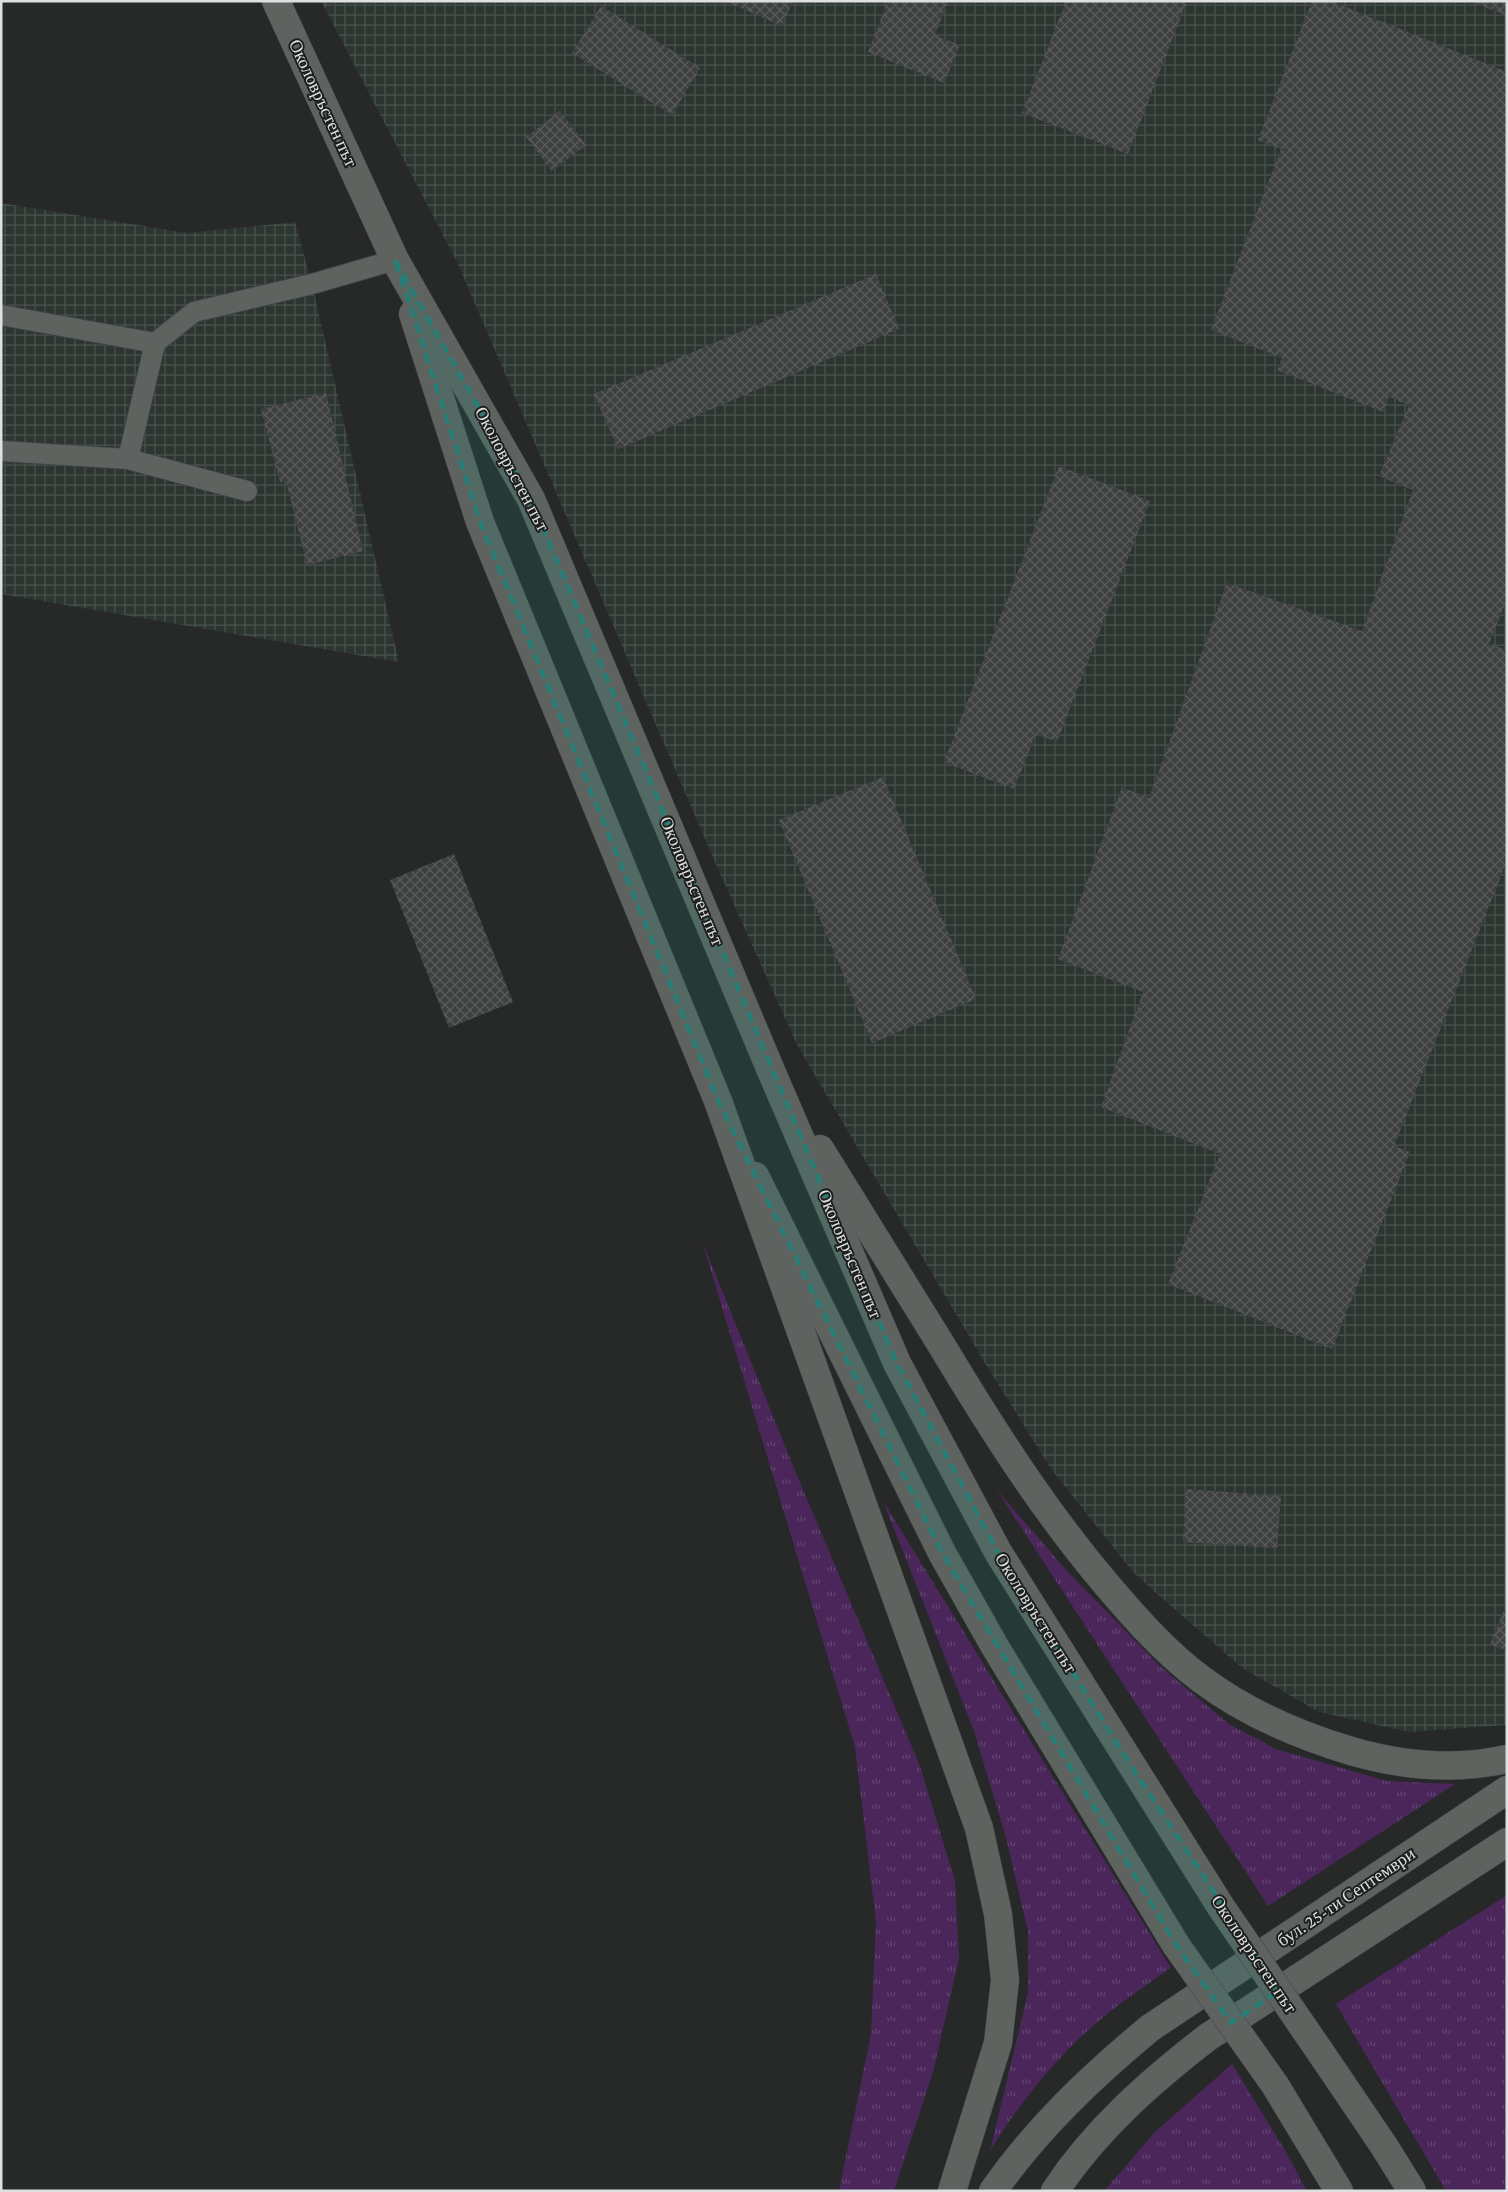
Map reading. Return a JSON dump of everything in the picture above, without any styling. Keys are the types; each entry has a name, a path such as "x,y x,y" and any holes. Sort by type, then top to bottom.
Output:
{"main road":[{"name":"Околовръстен път","path":"276,1 395,260 531,498 897,1363 998,1552 1222,1906 1384,2146 1412,2191"},
{"name":"Околовръстен път","path":"395,260 480,522 718,1101 981,1838 998,1914 1005,1980 998,2043 952,2191"},
{"path":"770,1066 1001,1443 1088,1563 1162,1645 1200,1678 1240,1705 1278,1724 1322,1742 1368,1756 1413,1764 1450,1767 1507,1758"},
{"path":"718,1101 942,1553 994,1645 1176,1945 1275,2085 1339,2191"},
{"name":"бул. 25-ти Септември","path":"993,2191 1014,2161 1056,2113 1102,2068 1150,2028 1507,1790"},
{"path":"1055,2191 1098,2134 1175,2063 1208,2037 1507,1842"}],"lane":[{"path":"128,459 155,343 194,312 312,284 395,260"},
{"path":"1,315 155,343"},
{"path":"1,451 128,459 247,491"}],"highlighted area":[{"path":"395,260 531,499 897,1363 998,1552 1130,1764 1279,1991 1231,2023 1176,1945 942,1553 718,1101 480,522"}],"shaded area":[{"path":"321,1 1507,1 1507,1725 1409,1732 1319,1712 1242,1668 1156,1593 1133,1572 1051,1469 983,1360 797,1045 717,867 457,262"},
{"path":"1,203 188,233 295,222 312,284 399,662 1,594"}],"green space":[{"path":"702,1241 796,1473 920,1766 955,1881 959,1959 933,2072 894,2191 839,2191 871,2034 876,1922 855,1747"},
{"path":"996,1489 1067,1571 1161,1667 1229,1724 1276,1749 1387,1781 1455,1784 1268,1906"},
{"path":"883,1501 1171,1968 1089,2029 1057,2061 1028,2096 990,2151 1028,1992 1028,1931 1005,1834 974,1731"},
{"path":"1507,1895 1507,2191 1446,2191 1336,2004"},
{"path":"1232,2064 1285,2150 1307,2191 1104,2191 1155,2132"}],"building":[{"path":"725,1 793,1 782,26"},
{"path":"888,1 948,1 935,35 960,45 944,83 868,52"},
{"path":"1066,1 1187,1 1128,154 1022,113"},
{"path":"1312,1 1331,1 1507,72 1507,599 1489,644 1507,650 1507,861 1394,1146 1410,1152 1332,1349 1168,1284 1220,1154 1101,1107 1143,992 1058,959 1122,787 1149,798 1227,583 1362,631 1413,490 1379,476 1409,405 1389,397 1383,412 1277,370 1282,358 1211,330 1281,149 1258,140"},
{"path":"1470,1 1507,1 1507,16"},
{"path":"601,6 700,68 672,115 572,53"},
{"path":"560,111 586,145 552,171 526,137"},
{"path":"876,274 899,329 618,449 594,394"},
{"path":"326,393 363,551 307,565 286,481 280,482 261,409"},
{"path":"1059,466 1150,501 1057,742 1036,734 1014,789 944,762"},
{"path":"883,777 976,999 872,1043 779,820"},
{"path":"454,854 513,1002 449,1028 390,880"},
{"path":"1186,1489 1281,1496 1277,1548 1183,1542"},
{"path":"1507,1603 1507,1651 1490,1644"}]}
